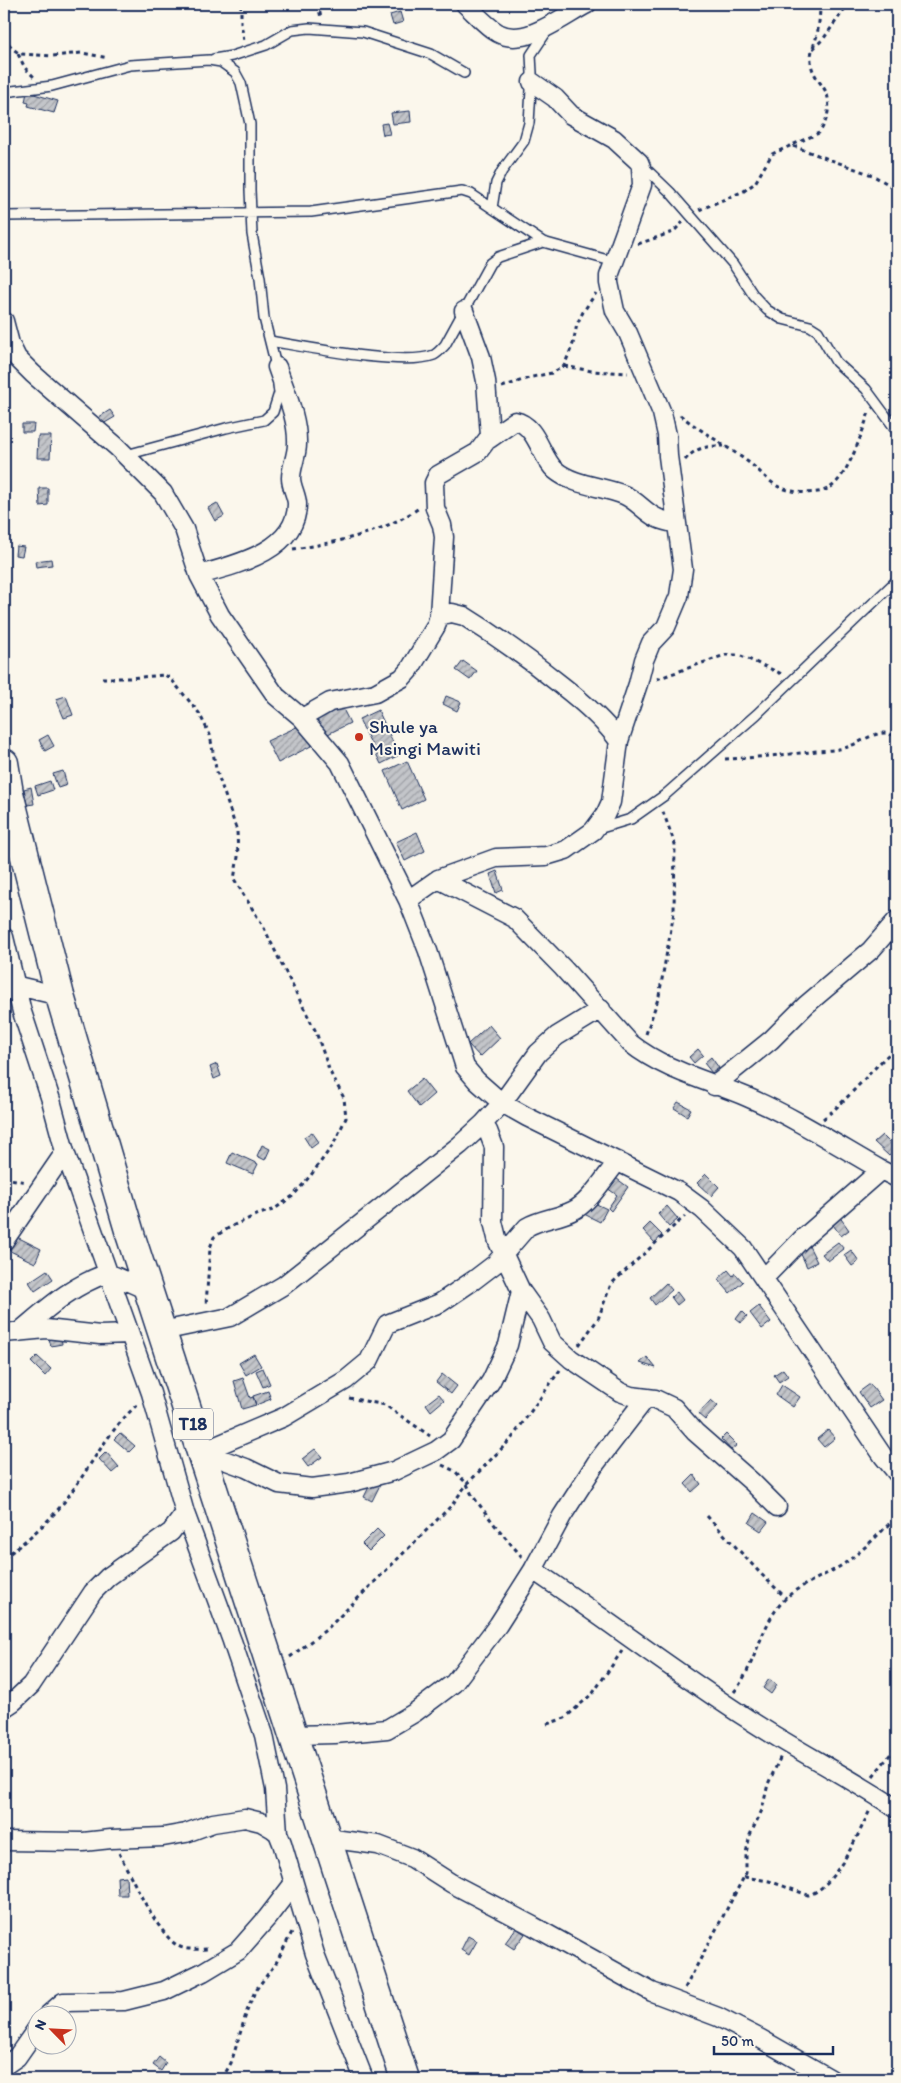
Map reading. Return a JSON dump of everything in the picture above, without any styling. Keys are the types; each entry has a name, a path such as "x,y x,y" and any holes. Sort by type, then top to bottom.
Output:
{"highway":[{"name":"T18","path":"4,762 6,794 60,996 149,1291 405,2079"}],"street":[{"path":"465,4 494,30 513,37 527,36 588,4"},
{"path":"408,900 438,878 496,858 546,856 566,850 593,830 605,815 611,802 619,741 644,660 652,644 666,627 679,596 683,569 667,435 662,413 646,373 628,332 615,311 609,283 642,185 643,175 639,162 614,139 571,115 556,98 532,82"},
{"path":"464,311 481,358 487,392 489,438"},
{"path":"4,321 10,344 17,358 126,455 163,493 184,529 200,575 220,615 276,696 302,718 340,763 408,900 428,951 465,1067 477,1081 502,1103 679,1192 697,1205 743,1248 883,1456 897,1472"},
{"path":"200,575 268,551 280,542 292,526 297,504 291,478 297,444 296,428 277,367"},
{"path":"302,718 330,702 375,693 402,678 410,669 436,626 439,615 444,537 442,525 435,508 433,486 438,475 478,452 489,438 515,422 521,423 532,435 548,463 557,472 569,479 622,494 655,517 677,524"},
{"path":"439,615 452,613 464,616 531,661 584,703 608,726 619,741"},
{"path":"438,878 514,918 640,1052 679,1072 746,1097 810,1127 897,1178"},
{"path":"714,1086 771,1040 806,1005 871,950 897,920"},
{"path":"4,937 10,989 22,1012 65,1152 151,1393 185,1512 264,1735 275,1789 278,1833 315,1954 364,2079"},
{"path":"10,989 32,988 60,996"},
{"path":"162,1331 230,1317 284,1285 460,1145 484,1124 502,1103 538,1053 557,1036 601,1009"},
{"path":"484,1124 494,1147 493,1222 504,1255 521,1291 541,1319 552,1342 568,1357 620,1392 662,1402 674,1408 695,1432 778,1507"},
{"path":"4,1241 65,1152"},
{"path":"202,1452 284,1417 364,1367 388,1324 440,1302 474,1280 495,1264 528,1227 534,1223 576,1210 618,1161"},
{"path":"764,1278 801,1240 881,1170"},
{"path":"11,1332 58,1298 91,1279 108,1273 149,1291"},
{"path":"202,1452 246,1468 279,1484 312,1488 348,1483 385,1474 423,1458 444,1446 465,1420 491,1381 508,1345 521,1291"},
{"path":"11,1332 46,1329 100,1335 130,1334"},
{"path":"293,1735 335,1734 387,1729 454,1683 498,1625 534,1570 562,1516 596,1463 646,1398"},
{"path":"4,1708 14,1702 31,1685 94,1592 103,1582 171,1532 185,1512"},
{"path":"534,1570 725,1704 861,1785 897,1809"},
{"path":"4,1841 83,1842 163,1837 237,1818 253,1818 278,1833"},
{"path":"326,1838 378,1845 412,1858 451,1883 652,1992 718,2017 831,2079"},
{"path":"58,2006 63,2002 124,2001 164,1991 238,1951 268,1918 294,1883"},
{"path":"4,2066 17,2057 28,2041"}],"lane":[{"path":"492,208 496,183 502,171 524,141 529,123 532,51 554,22"},
{"path":"4,92 52,86 130,65 209,60 246,52 266,45 292,30 309,28 363,32 431,54 464,73"},
{"path":"126,455 226,428 264,420 273,412 279,393 277,367 264,318 260,278 252,234 250,124 241,83 235,72 221,62 209,60"},
{"path":"639,162 689,214 733,264 754,296 767,310 782,319 816,329 836,362 857,380 874,399 897,432"},
{"path":"4,216 311,212 456,190 471,194 543,242 615,262"},
{"path":"270,341 340,352 400,358 422,358 436,354 445,345 490,263 498,257 543,242"},
{"path":"593,830 631,819 707,760 897,580"}],"path":[{"path":"242,4 241,23 246,52"},
{"path":"487,392 532,377 552,373 564,366 583,312 615,262 646,242 673,232 689,214 751,187 770,156 819,133 828,115 826,92 812,69 811,61 820,19 820,4"},
{"path":"813,49 824,38 848,4"},
{"path":"4,38 18,53 29,74 52,86"},
{"path":"18,53 53,56 82,53 114,59"},
{"path":"792,146 872,175 897,188"},
{"path":"564,366 592,371 646,373"},
{"path":"654,394 694,426 781,488 802,492 827,489 839,478 847,466 874,399"},
{"path":"671,478 693,452 701,448 724,446"},
{"path":"268,551 316,546 373,531 406,517 435,497"},
{"path":"638,684 725,655 739,655 794,679"},
{"path":"102,678 165,675 171,679 199,713 210,735 216,768 237,831 238,856 234,879 263,926 316,1032 330,1072 344,1098 346,1118 333,1145 293,1196 274,1210 259,1214 232,1226 214,1237 210,1248 203,1323"},
{"path":"707,760 834,751 883,733 890,733 897,738"},
{"path":"640,1052 659,996 674,912 675,844 659,799"},
{"path":"810,1127 835,1110 873,1068 897,1047"},
{"path":"272,1671 327,1629 452,1506 467,1484 512,1438 554,1381 568,1357 598,1319 611,1284 617,1276 697,1205"},
{"path":"4,1558 40,1530 69,1495 104,1443 125,1417 151,1393"},
{"path":"320,1396 360,1399 385,1405 444,1446"},
{"path":"423,1458 455,1471 467,1484 472,1495 494,1524 534,1570"},
{"path":"707,1516 786,1598"},
{"path":"725,1704 746,1674 772,1618 786,1598 839,1566 868,1544 897,1516"},
{"path":"547,1724 565,1718 593,1693 621,1652 635,1642"},
{"path":"678,2002 746,1873 746,1853 750,1835 762,1810 768,1784 787,1742"},
{"path":"861,1785 876,1774 897,1746"},
{"path":"744,1877 769,1881 808,1895 815,1893 824,1886 839,1867 878,1796"},
{"path":"112,1839 157,1924 172,1942 182,1948 238,1951"},
{"path":"222,2079 231,2063 255,1991 276,1963 302,1913"}],"building":[{"path":"400,12 403,22 393,25 390,15"},
{"path":"27,92 58,101 54,113 28,106 29,103 25,102"},
{"path":"410,111 411,122 393,124 391,113"},
{"path":"387,123 390,134 383,135 381,124"},
{"path":"110,410 115,417 103,424 99,417"},
{"path":"22,424 34,424 33,432 22,432"},
{"path":"38,436 51,436 50,458 37,458"},
{"path":"39,488 48,488 48,505 40,506"},
{"path":"217,503 224,516 215,521 208,508"},
{"path":"16,546 24,547 22,556 15,555"},
{"path":"51,559 52,565 36,567 35,561"},
{"path":"463,661 477,671 470,680 456,670"},
{"path":"66,696 73,715 64,718 56,699"},
{"path":"446,696 461,702 457,711 443,704"},
{"path":"340,703 350,723 320,738 310,719"},
{"path":"378,710 399,755 381,764 359,719"},
{"path":"303,724 313,745 278,763 267,741"},
{"path":"48,735 54,746 45,751 39,740"},
{"path":"407,761 424,799 402,810 385,771"},
{"path":"63,771 67,785 58,788 53,774"},
{"path":"50,781 53,790 38,795 35,786"},
{"path":"31,787 34,804 27,805 24,789"},
{"path":"417,832 425,851 405,861 396,842"},
{"path":"497,871 503,890 496,893 490,874"},
{"path":"489,1025 500,1038 480,1057 468,1044"},
{"path":"698,1049 703,1055 694,1063 689,1057"},
{"path":"711,1057 719,1068 712,1073 704,1063"},
{"path":"217,1064 221,1076 214,1079 210,1067"},
{"path":"422,1079 434,1094 419,1107 407,1091"},
{"path":"678,1102 691,1109 687,1116 674,1108"},
{"path":"312,1132 319,1142 311,1148 304,1137"},
{"path":"882,1135 896,1149 889,1156 874,1142"},
{"path":"262,1145 270,1149 265,1160 257,1156"},
{"path":"232,1152 258,1164 253,1174 227,1163"},
{"path":"609,1173 628,1187 611,1211 608,1208 617,1195 601,1184"},
{"path":"706,1174 719,1187 711,1196 697,1183"},
{"path":"590,1201 607,1209 600,1222 584,1214"},
{"path":"667,1206 678,1219 669,1227 658,1214"},
{"path":"839,1216 849,1230 841,1236 831,1222"},
{"path":"650,1223 662,1235 655,1243 643,1230"},
{"path":"11,1234 41,1249 35,1263 4,1248"},
{"path":"838,1242 844,1249 828,1261 822,1254"},
{"path":"809,1246 817,1262 807,1267 799,1250"},
{"path":"851,1250 859,1261 852,1266 844,1255"},
{"path":"47,1270 53,1279 35,1291 29,1282"},
{"path":"728,1270 733,1276 735,1273 743,1282 730,1293 718,1279"},
{"path":"666,1283 672,1290 655,1305 650,1298"},
{"path":"677,1292 683,1300 677,1305 671,1297"},
{"path":"759,1306 771,1322 762,1329 750,1313"},
{"path":"742,1311 747,1316 741,1323 736,1319"},
{"path":"61,1336 62,1344 51,1346 49,1339"},
{"path":"254,1354 261,1366 246,1375 239,1363"},
{"path":"37,1356 51,1369 45,1376 31,1362"},
{"path":"647,1357 656,1368 640,1363"},
{"path":"263,1368 270,1384 263,1387 256,1371"},
{"path":"783,1369 788,1376 779,1382 774,1375"},
{"path":"442,1374 457,1386 451,1394 436,1382"},
{"path":"243,1378 250,1398 253,1397 256,1405 242,1409 234,1381"},
{"path":"870,1384 882,1400 870,1408 859,1392"},
{"path":"782,1385 800,1397 793,1407 776,1395"},
{"path":"268,1391 271,1399 256,1405 253,1396"},
{"path":"439,1394 444,1400 431,1411 426,1404"},
{"path":"711,1400 718,1406 705,1420 698,1414"},
{"path":"828,1430 835,1438 824,1447 817,1439"},
{"path":"120,1433 135,1446 129,1452 114,1439"},
{"path":"726,1434 737,1445 731,1450 721,1439"},
{"path":"315,1449 322,1457 308,1467 302,1459"},
{"path":"106,1452 119,1467 112,1473 99,1459"},
{"path":"694,1475 701,1484 692,1492 685,1484"},
{"path":"372,1481 380,1485 372,1501 364,1497"},
{"path":"755,1513 768,1522 761,1531 749,1523"},
{"path":"377,1529 384,1536 369,1551 362,1544"},
{"path":"769,1679 777,1685 771,1694 763,1688"},
{"path":"126,1876 127,1895 118,1895 117,1877"},
{"path":"516,1928 525,1934 514,1949 505,1943"},
{"path":"468,1936 477,1941 469,1955 461,1950"},
{"path":"159,2057 166,2063 161,2071 153,2065"}],"place":[{"name":"Shule ya Msingi Mawiti","path":"359,737"}]}
